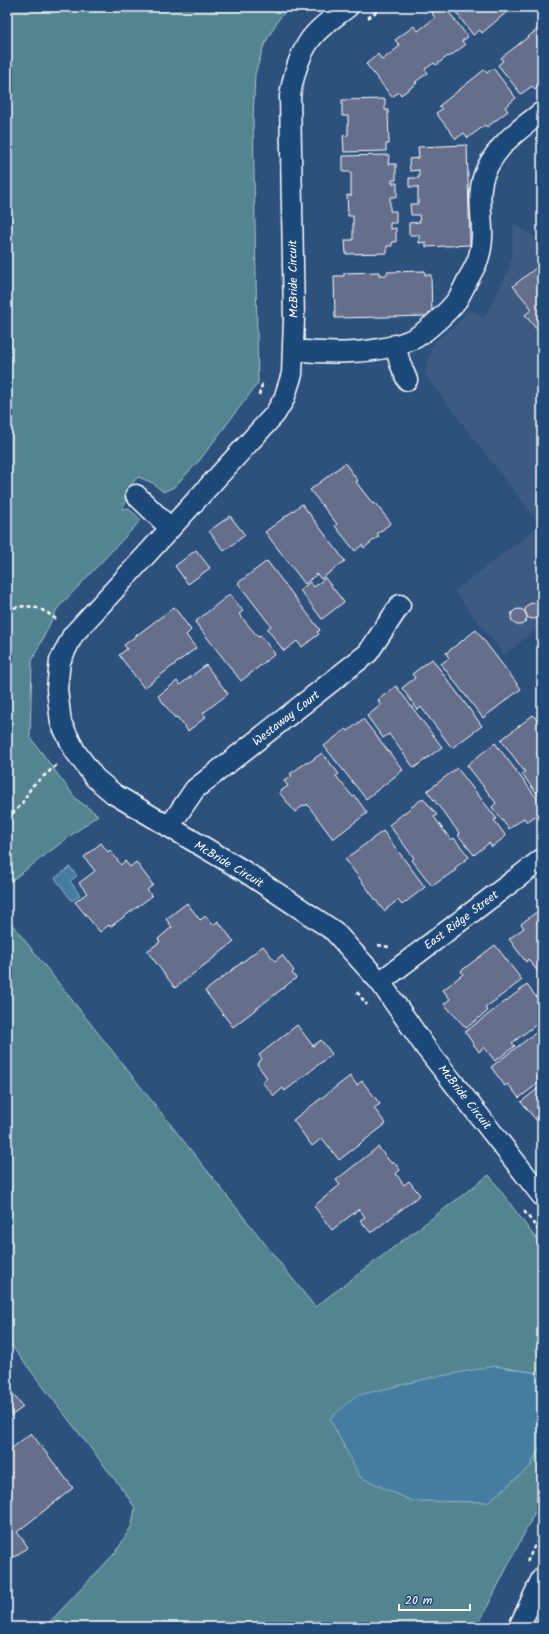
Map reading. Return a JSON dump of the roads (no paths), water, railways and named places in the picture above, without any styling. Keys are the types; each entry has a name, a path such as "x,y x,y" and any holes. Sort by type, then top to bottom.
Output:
{"street":[{"name":"McBride Circuit","path":"348,7 310,39 294,74 290,96 294,318 292,374 284,399 275,414 73,635 60,661 57,689 61,723 75,751 95,778 114,794 169,828 244,871 334,931 380,982 426,1048 541,1194"},
{"path":"293,350 316,352 365,351 395,345 415,338 441,317 458,300 479,256 482,236 480,190 486,170 497,150 542,112"},
{"path":"395,345 400,363 408,380"},
{"path":"136,495 170,528"},
{"name":"Westaway Court","path":"169,828 195,789 368,653 400,605"},
{"name":"East Ridge Street","path":"380,982 542,859"},
{"path":"519,1627 542,1578"}]}
